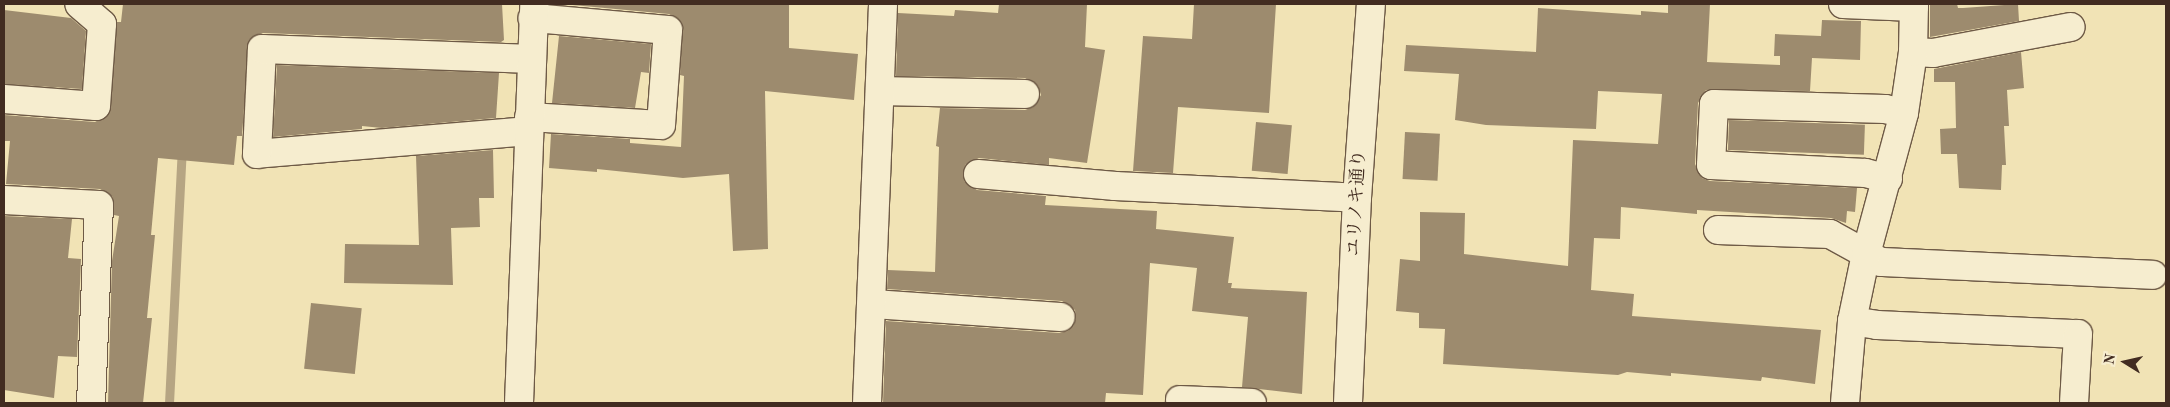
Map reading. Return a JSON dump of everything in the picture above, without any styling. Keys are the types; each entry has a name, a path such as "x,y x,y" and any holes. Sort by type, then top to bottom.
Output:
{"street":[{"path":"4,99 96,106 102,24 78,4"},
{"path":"867,403 873,304 883,4"},
{"name":"ユリノキ通り","path":"1348,403 1357,198 1371,4"},
{"path":"1844,4 1914,5 1913,52 1904,113 1888,179 1866,254 1852,320 1845,403"},
{"path":"519,403 529,124 532,59 533,11 668,30 661,125 529,124 257,154 262,49 532,59"},
{"path":"1913,52 1933,53 2071,27"},
{"path":"880,91 1025,94"},
{"path":"1888,179 1865,173 1711,165 1714,104 1885,109 1904,113"},
{"path":"978,174 1114,186 1357,198"},
{"path":"4,200 99,205 91,403"},
{"path":"1718,230 1830,234 1882,262 2153,275"},
{"path":"873,304 1061,317"},
{"path":"1852,320 1877,326 2078,334 2074,403"},
{"path":"1180,400 1252,403"}],"building":[{"path":"123,4 502,4 504,40 501,42 263,33 249,40 242,136 237,136 234,165 158,158 151,235 155,235 147,318 152,318 143,403 108,403 112,261 119,216 114,215 113,197 100,189 6,184 10,141 4,141 4,115 95,122 109,114 117,22 121,22"},
{"path":"562,4 789,4 789,48 858,54 854,100 765,91 768,249 733,251 729,174 683,178 597,169 597,172 549,168 551,134 630,139 630,143 681,147 684,76 680,75 682,23 669,14"},
{"path":"999,4 1087,4 1085,47 1105,50 1087,163 1049,158 1049,165 979,158 965,165 964,181 977,190 1046,196 1045,205 1157,211 1156,229 1234,237 1228,283 1232,283 1231,288 1307,292 1302,394 1242,387 1248,317 1192,311 1197,268 1150,263 1143,395 1106,393 1105,403 883,403 886,321 1060,333 1068,331 1076,319 1075,310 1062,301 887,289 888,270 935,272 939,147 936,146 940,108 1025,110 1033,107 1041,95 1038,86 1025,78 896,76 898,13 954,16 955,10 998,13"},
{"path":"1194,4 1276,4 1269,113 1178,107 1173,173 1133,171 1143,36 1192,39"},
{"path":"1668,4 1710,4 1707,62 1780,65 1780,56 1774,56 1775,34 1821,36 1822,20 1861,21 1860,60 1812,58 1810,91 1706,90 1698,103 1695,164 1702,178 1710,181 1857,188 1855,212 1847,211 1846,223 1831,218 1697,210 1697,214 1621,207 1620,239 1594,238 1591,290 1634,294 1632,316 1821,330 1815,384 1762,377 1761,381 1671,373 1671,376 1627,372 1618,375 1443,364 1445,329 1419,328 1419,313 1396,311 1400,259 1420,261 1420,212 1465,213 1464,254 1568,266 1573,140 1658,144 1662,94 1598,91 1596,129 1486,125 1455,120 1459,74 1404,71 1406,45 1536,52 1538,8 1641,15 1641,11 1668,13"},
{"path":"1930,4 1957,4 1958,8 1963,8 2018,4 2019,21 1930,37"},
{"path":"4,10 71,18 86,31 82,89 4,84"},
{"path":"559,36 651,44 649,73 641,72 635,108 552,103"},
{"path":"2021,52 2024,88 2007,90 2009,126 2004,126 2006,165 2002,165 2001,190 1959,188 1957,154 1941,154 1940,129 1956,128 1955,82 1934,82 1934,69"},
{"path":"277,65 499,73 496,118 382,128 362,126 362,129 273,137"},
{"path":"1729,120 1865,125 1864,155 1728,150"},
{"path":"1256,122 1292,125 1288,174 1252,171"},
{"path":"1405,132 1440,134 1437,181 1403,179"},
{"path":"493,150 494,198 479,198 480,227 451,228 453,285 344,283 345,244 419,245 416,156"},
{"path":"4,216 72,219 68,258 81,259 77,357 58,356 54,398 4,390"},
{"path":"311,303 362,308 355,374 304,369"}],"waterway":[{"path":"169,403 182,150"}]}
